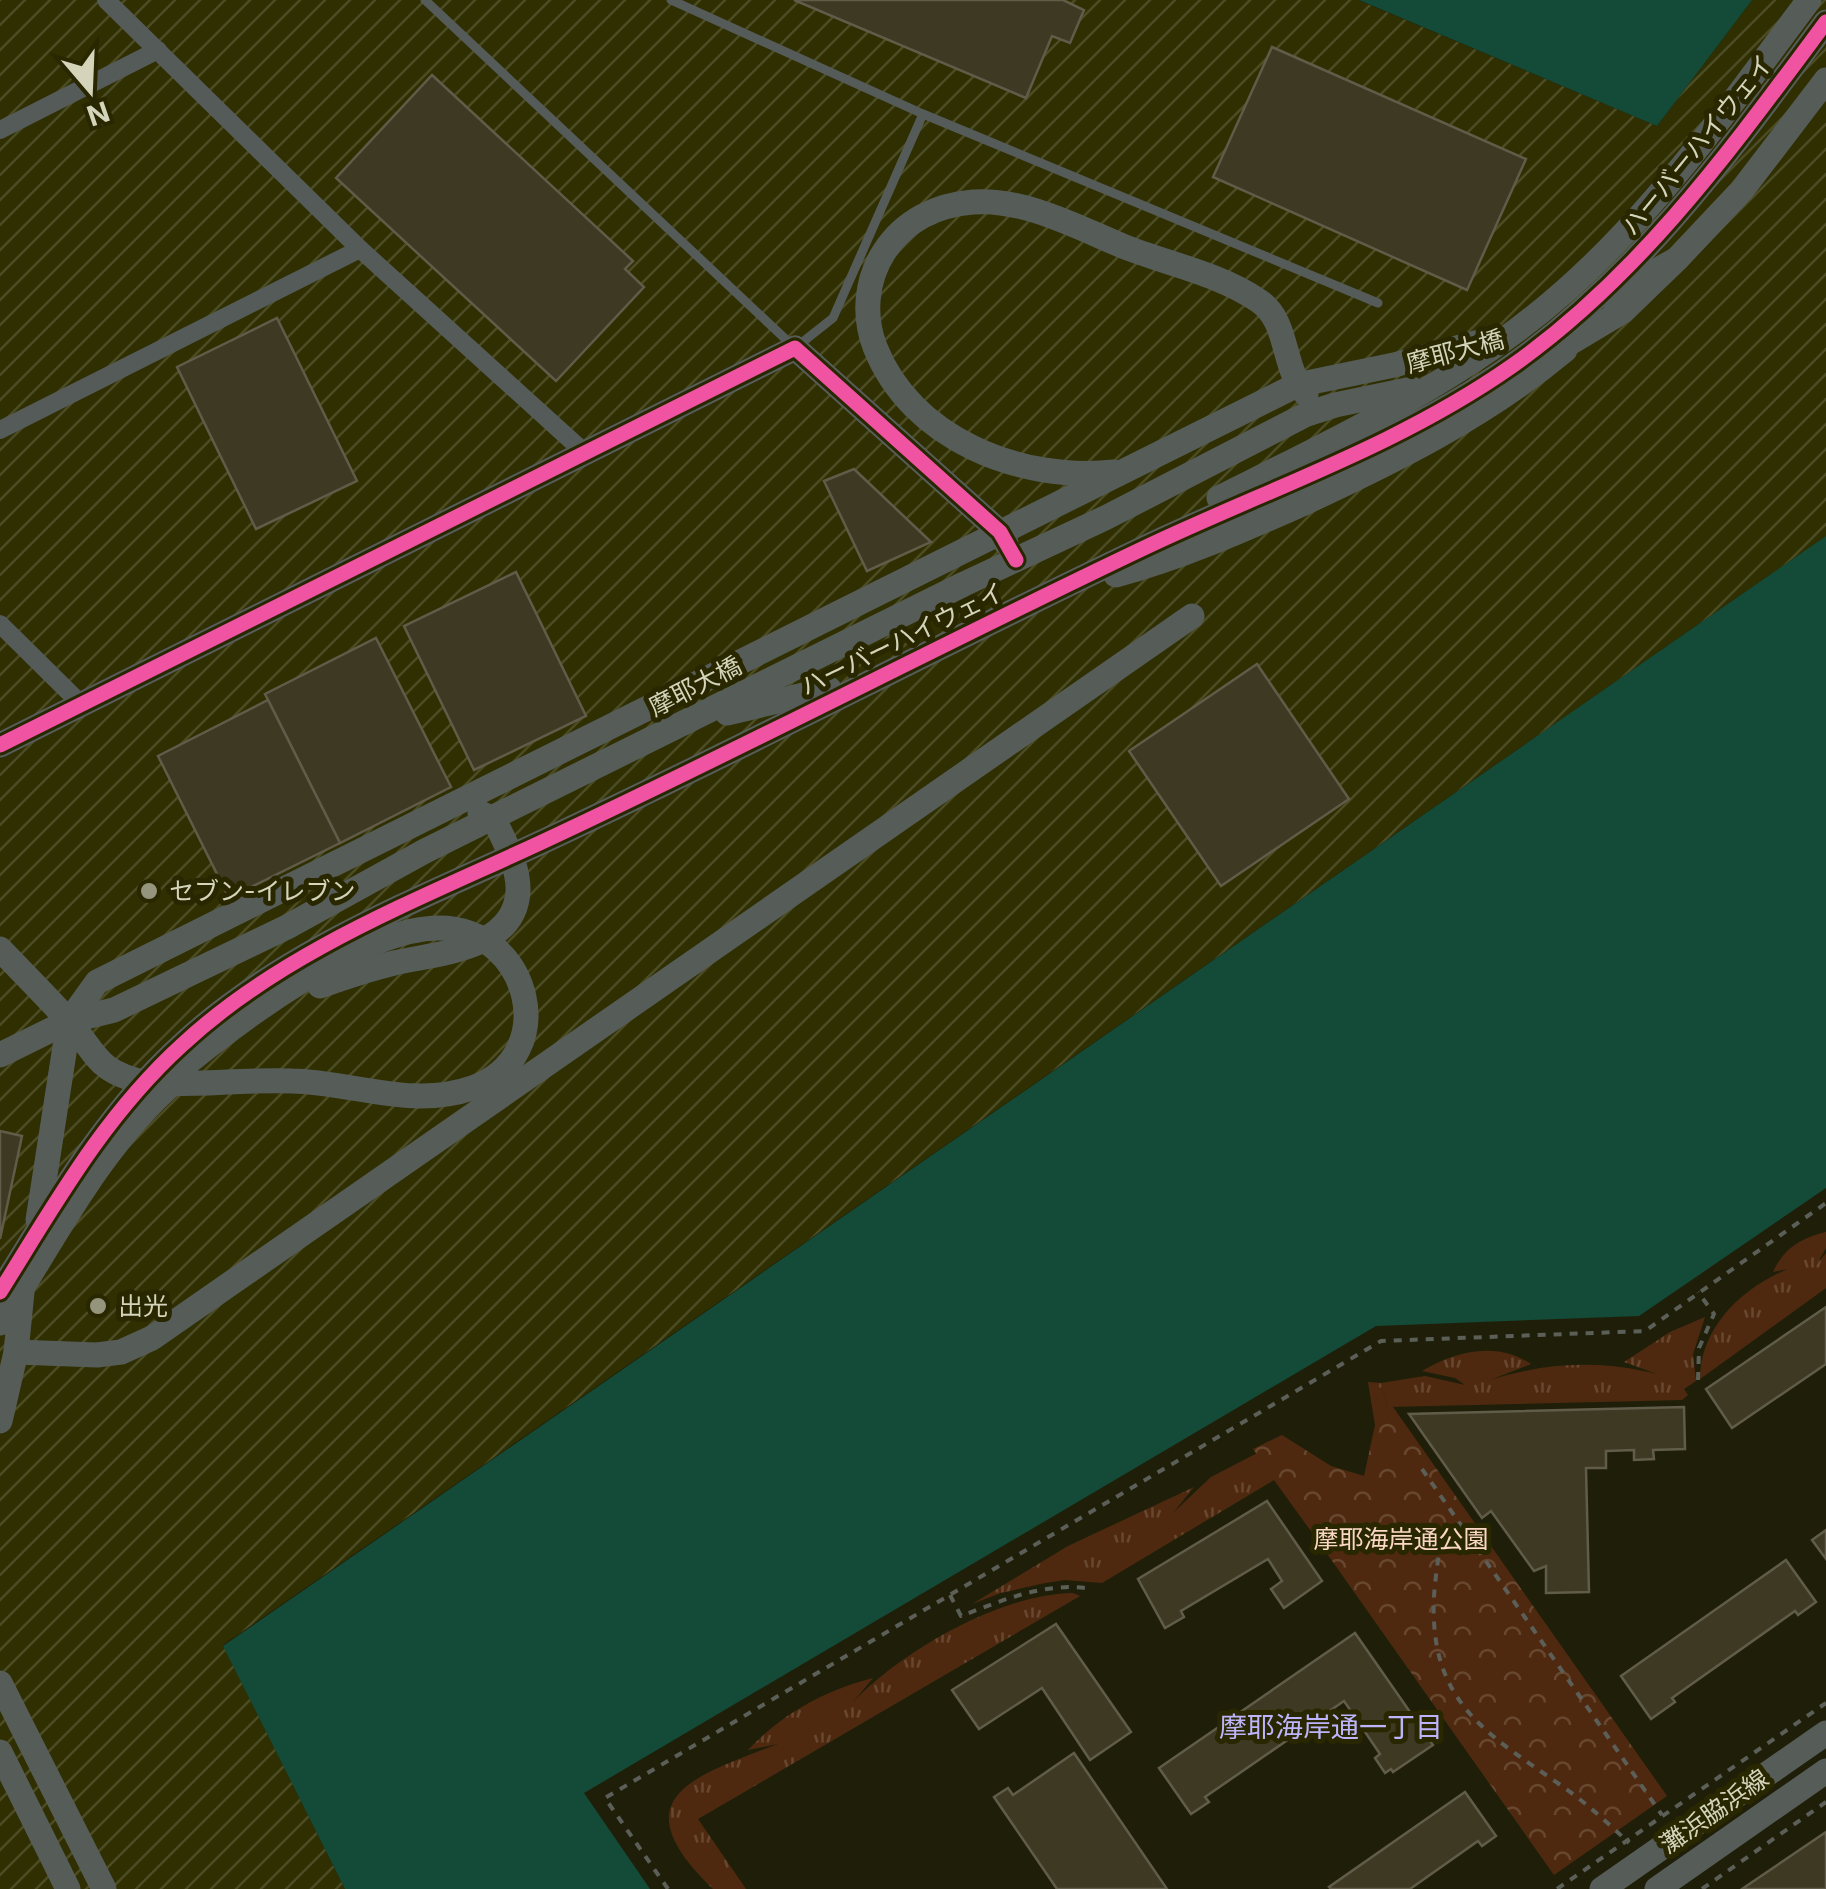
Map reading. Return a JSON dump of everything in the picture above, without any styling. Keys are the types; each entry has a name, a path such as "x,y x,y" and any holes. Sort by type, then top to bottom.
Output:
{"street":[{"path":"106,0 360,249 585,453"},
{"name":"ハーバーハイウェイ","path":"0,1272 71,1157 132,1079 171,1039 248,979 342,926 660,775 1360,428 1421,394 1519,329 1597,261 1662,190 1809,0"},
{"name":"ハーバーハイウェイ","path":"0,1292 56,1199 106,1127 182,1044 256,986 342,938 662,786 1092,573 1377,445 1476,391 1559,330 1643,253 1722,162 1826,22"},
{"path":"692,720 817,694 1051,592 1159,563 1248,528 1442,436 1516,387 1596,325 1666,255 1738,171 1826,37"},
{"path":"0,130 158,50"},
{"name":"摩耶大橋","path":"0,1056 69,1021 114,1010 286,926 425,851 1105,518 1306,414 1558,350 1623,311 1676,260 1742,190 1826,80"},
{"path":"1334,405 1310,397 1297,384 1282,333 1261,302 1069,223 1015,207 976,202 928,213 904,228 890,243 872,278 868,316 872,338 888,375 916,410 957,440 1025,466 1063,473 1152,468 1257,445 1352,410 1468,350 1513,320 1662,190"},
{"path":"0,430 360,249"},
{"name":"摩耶大橋","path":"69,1021 97,982 1297,384 1394,364 1546,324 1622,292 1676,260"},
{"path":"0,745 795,348 1000,532 1016,560"},
{"path":"16,1352 97,1355 121,1352 152,1338 1192,616"},
{"path":"0,624 81,704"},
{"path":"0,1323 104,1157 158,1096 198,1062 276,1008 341,978 491,936 508,920 517,899 517,878 494,819 471,812 320,886 248,908"},
{"path":"0,949 69,1021 96,1060 138,1081 170,1085 270,1080 421,1097 452,1094 482,1085 507,1066 522,1040 527,1013 516,974 500,952 479,937 455,929 428,928 356,952 257,1011 180,1069 140,1104 99,1152 0,1310"},
{"path":"0,1421 16,1352 22,1282 38,1216 69,1021"},
{"path":"0,1682 104,1889"},
{"name":"灘浜脇浜線","path":"1602,1889 1826,1732"},
{"path":"0,1752 68,1889"},
{"name":"灘浜脇浜線","path":"1656,1889 1826,1771"}],"lane":[{"path":"425,0 795,348 833,318 923,114"},
{"path":"671,0 923,114 1378,304"}],"path":[{"path":"668,1889 604,1798 1381,1340 1645,1330 1826,1203"},
{"path":"1698,1292 1714,1314 1699,1348 1698,1380"},
{"path":"1422,1469 1662,1816"},
{"path":"1468,1535 1441,1537 1435,1586 1434,1623 1440,1658 1453,1694 1480,1729 1562,1786 1635,1849"},
{"path":"950,1595 961,1616 1039,1590 1060,1586 1092,1589"},
{"path":"1557,1889 1826,1703"},
{"path":"1702,1889 1826,1802"}],"shaded area":[{"path":"0,0 1358,0 1657,126 1752,0 1826,0 1826,536 223,1645 345,1889 0,1889"},
{"path":"1359,0 1752,0 1657,126"},
{"path":"1826,536 1826,1188 1639,1316 1376,1326 584,1793 650,1889 345,1889 223,1646"}],"green space":[{"path":"1826,1232 1826,1248 1817,1264 1826,1253 1826,1288 1700,1379 1707,1342 1727,1311 1755,1286 1788,1269 1773,1272 1794,1245"},
{"path":"1705,1317 1693,1354 1696,1381 1684,1389 1688,1395 1682,1400 1387,1407 1381,1383 1425,1376 1465,1385 1455,1378 1422,1371 1448,1358 1476,1351 1504,1353 1531,1364 1490,1380 1574,1365 1615,1366 1657,1374 1624,1362 1670,1332"},
{"name":"摩耶海岸通公園","path":"1368,1382 1381,1383 1387,1407 1393,1407 1667,1796 1554,1875 1253,1449 1282,1435 1331,1466 1364,1476 1375,1425"},
{"path":"1267,1448 1308,1527 1274,1480 1102,1583 1045,1583 972,1604 1068,1546 1194,1487 1173,1513 1211,1477"},
{"path":"1073,1593 1080,1596 698,1819 746,1889 713,1889 685,1858 671,1833 670,1812 678,1795 718,1768 778,1744 748,1750 790,1714 821,1697 873,1678 853,1702 925,1645 984,1614 1015,1603"}],"building":[{"path":"794,0 1063,0 1084,10 1070,43 1052,36 1026,98"},
{"path":"1272,47 1526,159 1467,290 1213,177"},
{"path":"432,75 633,261 625,269 644,287 556,381 336,178"},
{"path":"277,318 357,481 256,529 177,367"},
{"path":"854,469 931,542 867,571 824,481"},
{"path":"516,572 586,716 474,770 404,626"},
{"path":"376,638 451,787 340,843 265,694"},
{"path":"1257,664 1349,799 1221,886 1129,751"},
{"path":"268,700 340,843 229,898 158,756"},
{"path":"0,1131 22,1136 0,1239"},
{"path":"1826,1307 1826,1364 1732,1428 1706,1389"},
{"path":"1684,1407 1685,1449 1653,1450 1654,1459 1634,1460 1634,1450 1606,1451 1606,1468 1586,1468 1589,1592 1546,1593 1546,1566 1534,1571 1491,1511 1482,1518 1409,1414"},
{"path":"1267,1501 1322,1581 1284,1608 1271,1589 1282,1581 1268,1559 1181,1611 1184,1617 1165,1628 1138,1579"},
{"path":"1826,1530 1826,1559 1812,1540"},
{"path":"1786,1560 1816,1602 1798,1615 1795,1611 1672,1698 1675,1702 1651,1719 1621,1676"},
{"path":"1056,1624 1131,1732 1090,1760 1042,1688 979,1729 952,1690"},
{"path":"1355,1633 1433,1745 1393,1772 1391,1769 1385,1773 1375,1758 1380,1754 1344,1701 1205,1797 1209,1802 1191,1814 1159,1768"},
{"path":"1074,1753 1167,1889 1057,1889 994,1797 1008,1788 1013,1795"},
{"path":"1465,1792 1496,1836 1482,1846 1478,1841 1410,1889 1329,1887"},
{"path":"1826,1832 1826,1889 1742,1889"}],"cycle path":[{"path":"0,1292 82,1162 128,1101 182,1045 267,979 411,902 632,799 1144,548 1378,443 1469,394 1559,330 1643,250 1719,162 1826,22"},
{"path":"0,745 795,348 1000,532 1016,560"}],"place":[{"name":"セブン-イレブン","path":"149,891"},
{"name":"出光","path":"98,1306"}],"district":[{"name":"摩耶海岸通一丁目","path":"1331,1727"}]}
